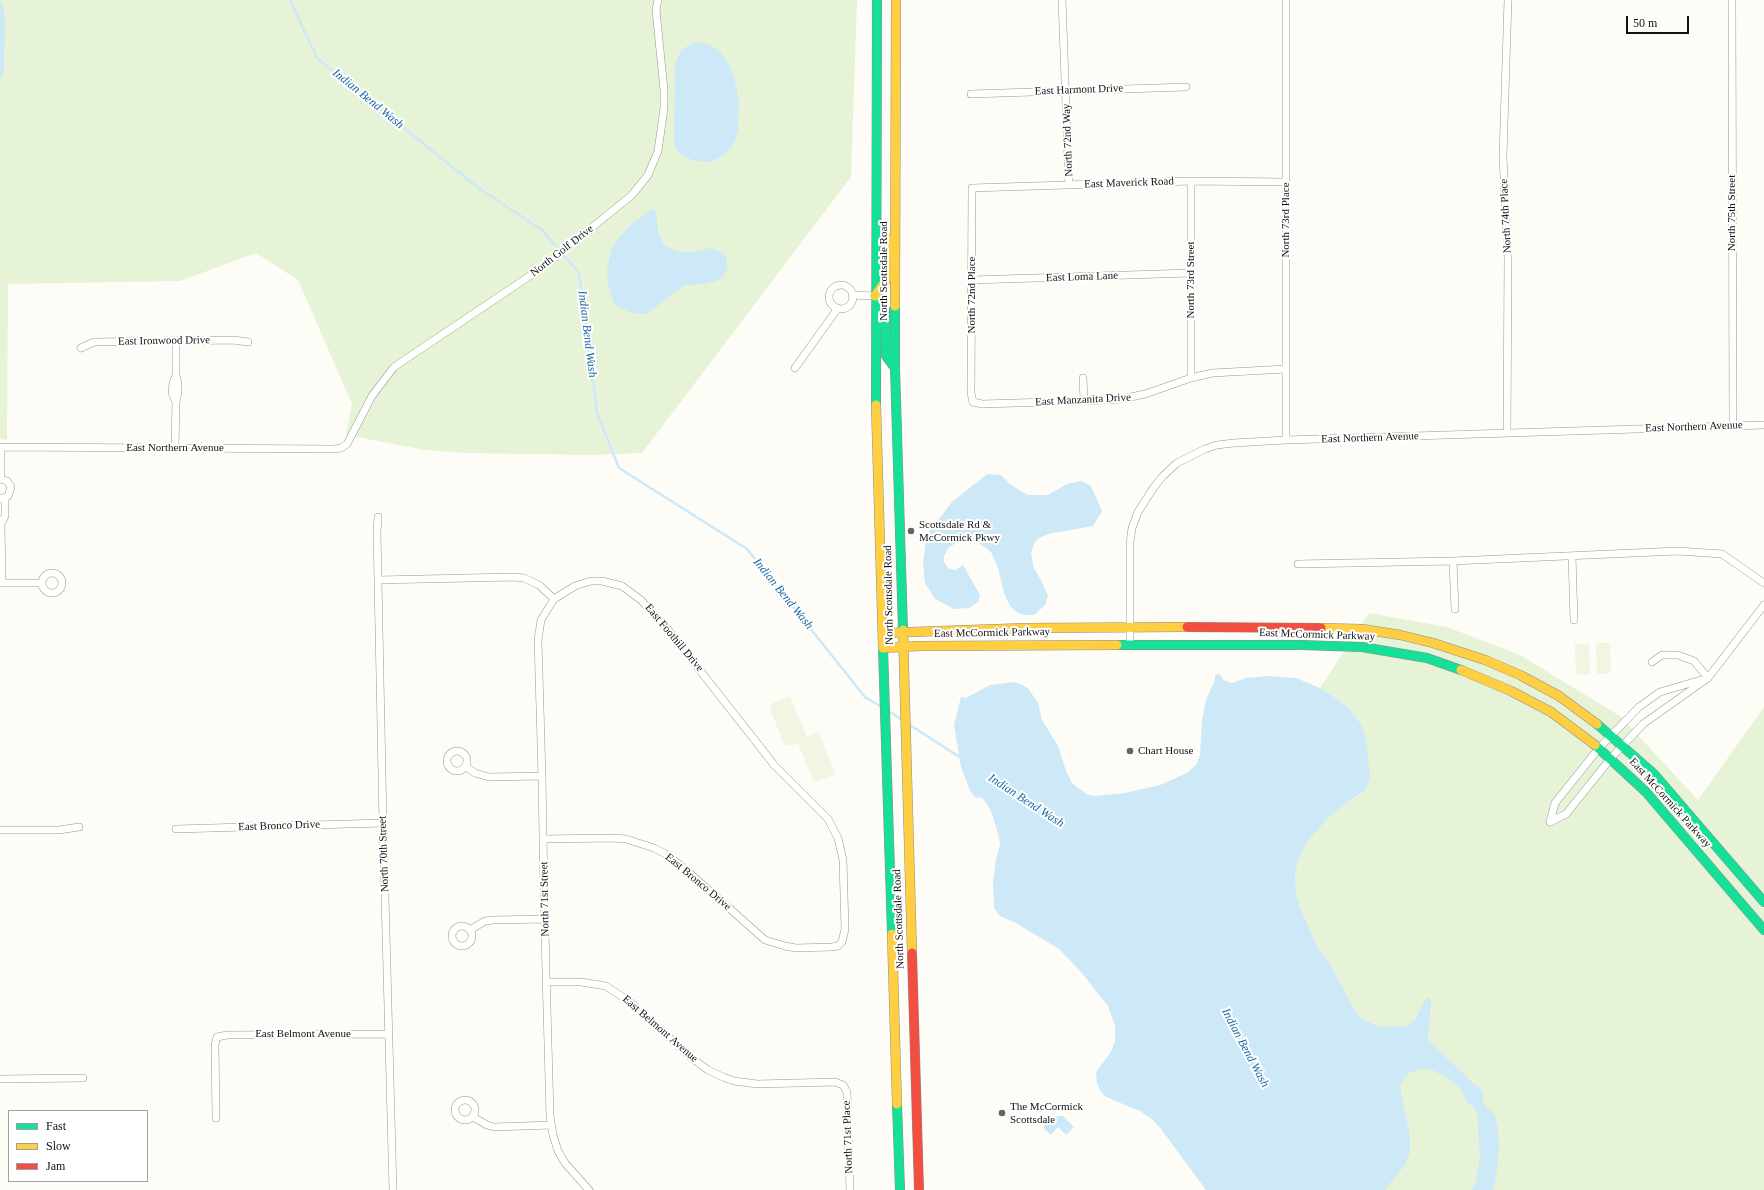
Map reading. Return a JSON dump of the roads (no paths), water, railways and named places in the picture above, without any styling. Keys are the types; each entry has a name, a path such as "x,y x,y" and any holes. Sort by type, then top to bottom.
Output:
{"main road":[{"name":"North Scottsdale Road","path":"876,0 875,296 877,459 900,1190"},
{"name":"North Scottsdale Road","path":"896,0 895,368 920,1190"},
{"path":"895,368 886,356 885,309 875,296 886,280 886,259 896,222"},
{"name":"East McCormick Parkway","path":"883,633 1025,628 1298,626 1362,629 1400,635 1433,643 1485,660 1520,675 1559,696 1588,716 1623,745 1654,774 1764,902"},
{"path":"1427,658 1433,643"},
{"name":"East McCormick Parkway","path":"883,651 903,647 1130,645 1362,647 1427,658 1483,678 1551,712 1599,748 1646,792 1764,930"}],"street":[{"name":"North Golf Drive","path":"349,442 356,425 372,396 394,367 543,267 632,195 648,175 658,151 664,108 664,90 656,10 658,0"},
{"name":"North 72nd Way","path":"1062,0 1069,184"},
{"name":"North 73rd Place","path":"1286,0 1286,440"},
{"name":"North 74th Place","path":"1507,433 1508,258 1503,157 1508,0"},
{"name":"North 75th Street","path":"1732,0 1733,426"},
{"name":"East Harmont Drive","path":"971,94 1186,88"},
{"name":"East Maverick Road","path":"972,188 1191,181 1286,182"},
{"name":"North 73rd Street","path":"1191,181 1191,378"},
{"name":"North 72nd Place","path":"972,188 971,393 973,402"},
{"name":"East Loma Lane","path":"972,280 1191,273"},
{"path":"837,286 845,286 852,295 849,305 842,309 838,308 830,301 830,294 837,286"},
{"path":"852,295 875,296"},
{"path":"795,368 838,308"},
{"name":"East Ironwood Drive","path":"81,348 94,342 233,340 248,342"},
{"path":"175,447 176,402 172,393 176,375 176,341"},
{"name":"East Manzanita Drive","path":"973,402 982,404 1084,402 1133,398 1191,378 1212,373 1233,370 1286,369"},
{"path":"1083,378 1084,402"},
{"name":"East Northern Avenue","path":"1130,645 1129,573 1132,528 1138,512 1154,487 1177,463 1205,449 1217,445 1234,443 1286,440 1764,424"},
{"name":"East Northern Avenue","path":"0,447 334,449 341,448 349,442"},
{"path":"0,447 0,479 7,481 11,487 10,493 2,498 5,516 1,522 1,583 42,583"},
{"name":"North 70th Street","path":"378,517 383,824 393,1190"},
{"path":"1298,564 1453,561 1678,550 1722,554 1764,583"},
{"path":"1572,556 1574,620"},
{"path":"1453,561 1455,609"},
{"path":"378,580 524,578 539,585 554,599"},
{"name":"East Foothill Drive","path":"554,599 574,586 587,582 602,581 622,586 641,600 669,631 775,766 828,819 838,838 842,850 844,871 845,929 842,942"},
{"name":"North 71st Street","path":"554,599 546,611 539,631 551,1125 558,1151 565,1163 589,1190"},
{"path":"1708,678 1660,692 1639,707 1599,748 1555,804 1550,822 1566,814 1611,758 1643,724 1708,678 1764,605"},
{"path":"1652,662 1662,655 1678,655 1694,662 1708,678"},
{"path":"466,766 475,773 489,777 542,776"},
{"name":"East Bronco Drive","path":"176,829 383,824"},
{"path":"0,830 59,830 78,827"},
{"name":"East Bronco Drive","path":"543,839 613,838 639,842 664,853 676,862 765,940 796,948 832,947 838,946 842,942"},
{"path":"470,930 485,922 493,920 545,918"},
{"name":"East Belmont Avenue","path":"547,982 581,982 606,986 630,1002 693,1059 708,1070 723,1077 740,1082 758,1084 835,1082 843,1085"},
{"name":"East Belmont Avenue","path":"216,1118 215,1045 217,1037 227,1035 389,1034"},
{"path":"0,1078 83,1078"},
{"name":"North 71st Place","path":"843,1085 847,1092 850,1190"},
{"path":"473,1117 487,1126 494,1127 551,1125"}],"water":[{"path":"0,0 4,10 5,22 4,69 0,81"},
{"path":"695,42 710,45 721,53 729,64 734,77 739,100 738,130 735,140 731,148 724,155 709,162 695,161 682,156 676,150 674,142 675,65 681,50"},
{"path":"652,209 656,211 658,231 664,245 680,252 693,252 710,248 718,250 726,257 728,268 719,280 704,284 687,285 680,288 645,314 630,313 613,302 608,283 607,270 612,248 618,239 632,224"},
{"path":"987,474 1001,475 1011,485 1028,495 1048,495 1067,484 1081,481 1091,486 1102,511 1093,526 1048,534 1039,538 1034,543 1031,554 1034,568 1048,596 1045,605 1034,615 1018,613 1010,606 1004,593 998,568 991,552 979,543 970,540 962,540 949,547 944,556 944,562 948,568 955,570 963,565 980,595 978,602 969,608 954,609 935,599 925,583 923,563 927,534 952,502"},
{"path":"1219,674 1225,681 1232,683 1246,678 1268,676 1296,678 1320,688 1339,700 1351,711 1360,723 1364,732 1367,746 1370,777 1368,784 1365,790 1329,817 1307,842 1298,862 1295,875 1297,899 1317,947 1331,965 1356,1013 1366,1021 1378,1026 1407,1026 1415,1020 1426,998 1428,998 1431,1002 1428,1040 1481,1089 1484,1095 1483,1100 1485,1106 1494,1113 1498,1128 1499,1150 1493,1190 1472,1190 1476,1181 1480,1156 1477,1112 1473,1106 1468,1103 1460,1088 1448,1078 1430,1069 1420,1069 1409,1073 1403,1080 1400,1087 1410,1136 1410,1151 1406,1163 1385,1190 1206,1190 1153,1120 1140,1111 1106,1097 1101,1092 1097,1083 1096,1072 1111,1052 1115,1041 1115,1026 1108,1006 1081,972 1059,949 1016,923 1000,916 994,908 993,884 996,859 1000,845 999,837 992,814 987,804 982,798 975,797 970,791 961,767 954,725 961,697 966,698 990,685 1015,682 1028,688 1038,703 1042,720 1058,746 1066,771 1072,783 1086,794 1094,796 1125,793 1160,785 1187,773 1196,765 1200,755 1202,720 1206,700 1215,680 1215,675"},
{"path":"1063,1116 1074,1127 1066,1135 1058,1127 1051,1135 1044,1129 1044,1117"}],"waterway":[{"name":"Indian Bend Wash","path":"290,0 317,58 476,186 542,230 579,273 597,413 619,468 747,549 865,697 880,706"},
{"name":"Indian Bend Wash","path":"890,712 901,719"},
{"name":"Indian Bend Wash","path":"910,725 961,758"}],"place":[{"name":"Scottsdale Rd & McCormick Pkwy","path":"911,531"},
{"name":"Chart House","path":"1130,751"},
{"name":"The McCormick Scottsdale","path":"1002,1113"}]}
